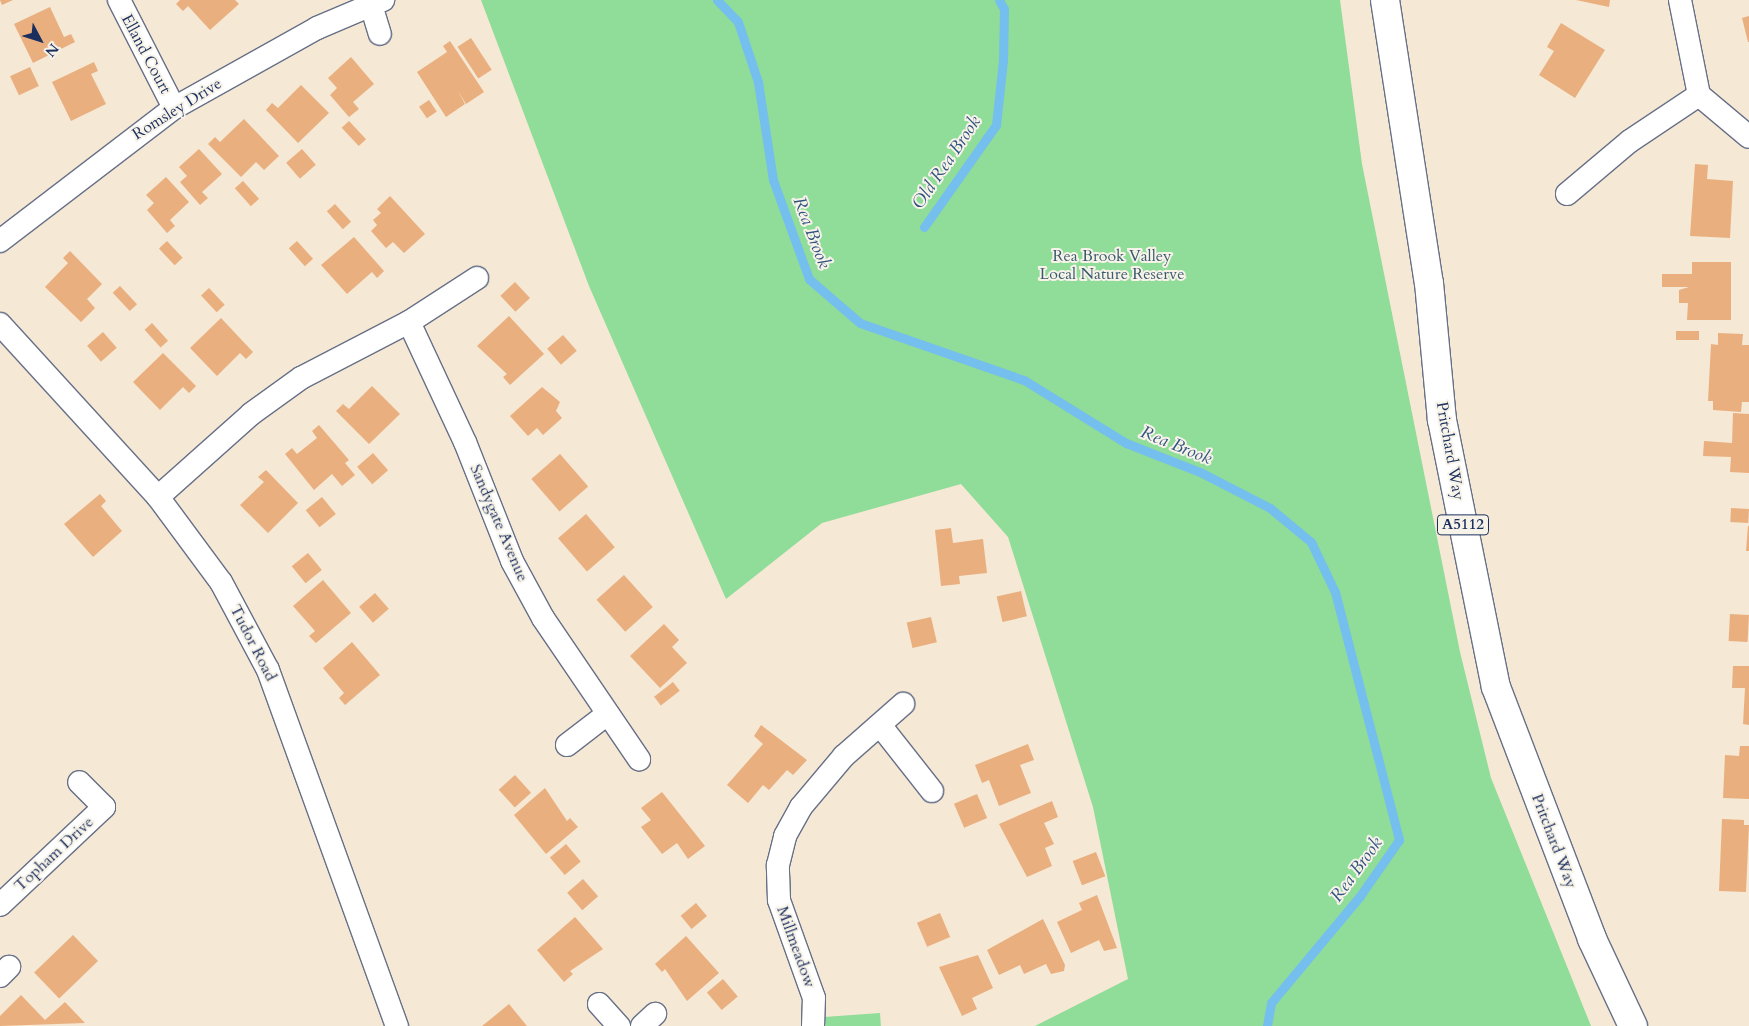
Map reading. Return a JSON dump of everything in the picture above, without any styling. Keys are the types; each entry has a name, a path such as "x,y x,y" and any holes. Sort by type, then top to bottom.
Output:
{"main road":[{"name":"Pritchard Way","path":"1385,0 1429,283 1442,420 1496,687 1592,939 1633,1026"}],"street":[{"name":"Elland Court","path":"118,0 174,108"},
{"path":"1680,0 1699,94 1749,137"},
{"name":"Romsley Drive","path":"0,241 41,205 174,108 317,28 377,2 380,34"},
{"path":"1567,194 1630,141 1699,94"},
{"path":"158,497 251,414 301,378 409,322 477,278"},
{"name":"Sandygate Avenue","path":"409,322 465,442 512,561 543,618 606,715 639,759"},
{"name":"Tudor Road","path":"0,324 158,497 221,582 268,670 398,1026"},
{"name":"Millmeadow","path":"813,1026 814,998 779,900 778,865 785,836 801,807 844,756 904,704"},
{"path":"567,745 606,715"},
{"path":"880,725 932,791"},
{"name":"Topham Drive","path":"0,905 104,807 79,782"},
{"path":"599,1004 618,1026"}],"green space":[{"name":"Rea Brook Valley Local Nature Reserve","path":"481,0 1340,0 1362,164 1460,652 1491,778 1591,1026 1035,1026 1128,979 1093,807 1008,537 961,484 822,523 726,599 589,286"},
{"path":"880,1013 881,1026 825,1026 824,1017"}],"building":[{"path":"0,0 13,0 2,5"},
{"path":"180,0 235,0 239,4 210,30 188,6 183,11 176,4"},
{"path":"1576,0 1610,0 1609,7"},
{"path":"50,7 64,37 71,34 75,42 33,63 14,24"},
{"path":"1749,16 1749,42 1748,42 1742,18"},
{"path":"1561,23 1605,50 1575,98 1539,75 1554,51 1547,47"},
{"path":"471,38 492,70 478,79 458,47"},
{"path":"450,41 484,92 466,104 458,91 465,104 446,117 417,72 447,52 443,46"},
{"path":"351,57 374,84 353,102 359,109 349,117 330,95 337,88 328,78"},
{"path":"94,62 98,71 91,74 106,104 71,121 52,82"},
{"path":"30,67 39,86 19,95 10,76"},
{"path":"301,85 329,113 298,143 266,110 272,103 278,108"},
{"path":"429,100 437,112 427,118 419,107"},
{"path":"244,119 279,156 264,170 256,162 241,177 208,144 215,137 220,142"},
{"path":"349,121 366,139 359,146 342,128"},
{"path":"199,149 222,174 202,192 208,198 200,205 180,182 187,176 179,167"},
{"path":"302,149 316,165 300,179 286,163"},
{"path":"1695,164 1708,165 1707,179 1733,181 1730,238 1690,236"},
{"path":"166,177 189,202 170,220 175,226 167,233 147,210 154,203 146,195"},
{"path":"243,181 259,199 251,206 235,188"},
{"path":"390,196 425,234 404,253 393,242 386,248 371,231 377,225 373,220 381,213 377,209"},
{"path":"335,204 351,222 343,229 327,211"},
{"path":"354,237 384,271 377,278 372,272 347,294 321,265"},
{"path":"167,241 183,258 175,265 159,249"},
{"path":"297,241 313,259 305,266 289,248"},
{"path":"70,251 102,284 87,299 95,308 81,322 45,287 68,263 63,258"},
{"path":"1692,262 1731,262 1731,320 1687,320 1688,303 1679,303 1679,290 1689,287 1662,287 1662,274 1692,274"},
{"path":"515,282 530,298 515,312 500,296"},
{"path":"120,286 137,304 130,311 113,293"},
{"path":"209,288 225,305 217,312 201,296"},
{"path":"509,316 544,354 510,385 503,377 507,374 477,346"},
{"path":"221,318 253,352 246,359 240,353 217,376 190,348"},
{"path":"152,323 168,341 161,348 145,330"},
{"path":"1676,331 1699,331 1699,340 1676,340"},
{"path":"103,332 117,348 101,362 87,346"},
{"path":"1718,333 1743,334 1742,345 1749,345 1749,402 1742,402 1741,412 1713,410 1713,401 1708,401 1711,344 1718,345"},
{"path":"563,335 577,351 561,365 547,349"},
{"path":"163,353 196,386 189,393 183,387 160,410 133,382"},
{"path":"372,386 400,414 369,444 336,411 343,404 349,409"},
{"path":"542,387 560,402 556,411 562,418 543,435 537,428 528,436 510,416"},
{"path":"1733,413 1749,414 1749,473 1730,472 1731,457 1703,456 1704,441 1732,443"},
{"path":"319,425 349,460 345,463 355,475 342,486 332,474 314,490 285,454 292,448 297,454 317,438 312,431"},
{"path":"373,453 388,470 372,484 357,467"},
{"path":"560,454 588,486 560,511 531,479"},
{"path":"266,470 298,503 268,533 240,505 264,482 258,477"},
{"path":"100,494 106,501 101,506 122,531 93,557 64,524"},
{"path":"322,497 336,514 320,527 306,510"},
{"path":"1731,508 1749,509 1748,523 1730,522"},
{"path":"586,514 615,547 587,571 558,538"},
{"path":"1748,526 1749,551 1746,551"},
{"path":"951,528 953,543 983,539 987,573 959,576 960,584 941,586 935,530"},
{"path":"308,553 322,570 306,583 292,566"},
{"path":"624,575 653,607 625,632 597,600"},
{"path":"323,580 351,613 316,643 309,636 315,631 293,606"},
{"path":"1021,591 1027,616 1002,622 997,597"},
{"path":"375,593 389,609 373,623 359,607"},
{"path":"1730,614 1749,615 1748,642 1729,641"},
{"path":"931,617 937,642 912,648 907,623"},
{"path":"664,624 679,640 672,647 687,663 660,688 630,656"},
{"path":"352,642 380,675 345,705 339,698 344,693 323,668"},
{"path":"1733,666 1749,666 1749,725 1743,724 1745,688 1732,688"},
{"path":"673,682 680,691 661,705 654,697"},
{"path":"761,725 807,760 793,775 787,770 769,790 763,785 748,803 727,785 763,744 754,736"},
{"path":"1028,744 1034,760 1020,765 1031,793 999,806 989,780 982,783 975,765"},
{"path":"1740,746 1749,746 1749,799 1723,798 1725,755 1739,756"},
{"path":"515,775 531,793 515,808 499,790"},
{"path":"545,788 567,821 570,818 578,827 546,854 514,815"},
{"path":"662,792 705,846 688,859 677,843 662,854 641,827 651,820 641,808"},
{"path":"977,794 987,818 964,828 954,804"},
{"path":"1052,801 1058,817 1044,823 1054,844 1045,848 1052,866 1027,877 999,824"},
{"path":"1722,819 1744,820 1744,825 1749,825 1746,892 1719,891"},
{"path":"566,844 581,862 565,875 550,857"},
{"path":"1096,852 1105,876 1082,885 1073,861"},
{"path":"583,879 598,896 582,910 567,893"},
{"path":"1097,895 1117,948 1104,951 1099,940 1071,953 1057,922 1082,910 1079,903"},
{"path":"696,903 707,916 692,929 681,916"},
{"path":"940,913 950,937 927,947 917,923"},
{"path":"575,917 603,949 570,971 573,974 564,982 537,950"},
{"path":"1043,919 1065,965 1064,971 1051,974 1046,964 1024,974 1020,965 999,975 987,950"},
{"path":"73,935 98,961 59,998 34,973"},
{"path":"686,936 719,973 687,1001 665,969 662,972 655,964"},
{"path":"978,955 993,988 972,998 977,1009 962,1016 939,967"},
{"path":"723,979 738,997 722,1010 707,992"},
{"path":"21,995 45,1020 65,1002 85,1023 0,1026 0,1016"},
{"path":"509,1004 527,1026 482,1026 492,1018"}],"waterway":[{"name":"Rea Brook","path":"717,0 738,22 758,82 773,180 809,279 860,323 1024,380 1126,443 1200,472 1270,508 1311,542 1335,592 1399,840 1360,896 1271,1003 1267,1026"},
{"name":"Old Rea Brook","path":"924,227 996,125 1003,61 1004,9 999,0"}]}
